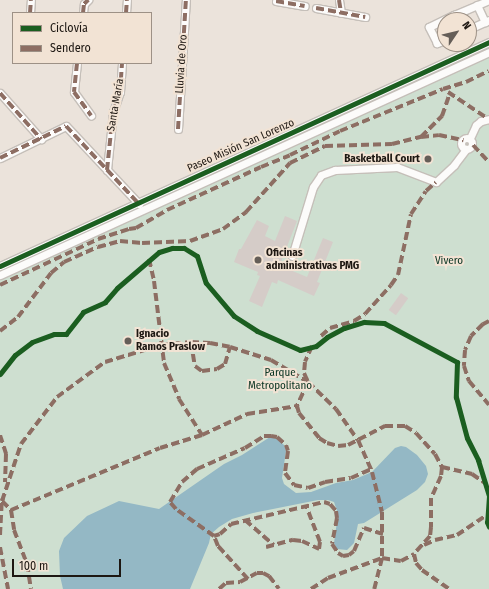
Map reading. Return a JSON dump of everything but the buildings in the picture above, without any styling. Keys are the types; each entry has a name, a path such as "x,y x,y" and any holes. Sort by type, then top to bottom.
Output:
{"street":[{"path":"30,12 31,0"},
{"path":"83,12 84,4 88,0"},
{"path":"126,12 127,0"},
{"name":"Lluvia de Oro","path":"178,129 186,0"},
{"path":"339,0 341,13"},
{"path":"466,12 489,0"},
{"path":"276,1 305,6"},
{"path":"477,5 487,21 477,25"},
{"path":"316,8 365,17"},
{"path":"437,24 429,27 437,43"},
{"name":"Paseo Misión San Lorenzo","path":"0,266 139,204 489,42"},
{"name":"Paseo Misión San Lorenzo","path":"0,275 489,52"},
{"path":"77,64 74,92 91,115"},
{"name":"Santa María","path":"107,170 113,112 120,92 122,64"},
{"path":"1,94 41,139"},
{"path":"292,256 313,186 321,175 335,170 397,167 436,182 454,165 466,149 469,149 473,145 470,138 476,125 489,118"},
{"path":"0,158 66,126 139,204"}],"green space":[{"name":"Parque Metropolitano","path":"489,57 489,589 0,589 0,280"}],"water":[{"path":"270,437 278,439 284,445 286,451 282,478 284,484 296,493 311,492 336,483 353,480 372,472 395,448 401,446 406,447 417,455 426,466 428,474 425,482 417,490 364,523 358,524 354,543 347,550 337,549 334,543 338,514 334,502 328,500 318,500 253,513 232,519 219,527 211,534 209,543 190,589 63,589 60,576 59,551 64,538 87,516 119,501 159,509 224,464 242,455"}],"marked path":[{"path":"30,12 31,0"},
{"path":"83,12 84,4 88,0"},
{"path":"126,12 127,0"},
{"path":"178,129 186,0"},
{"path":"339,0 341,13"},
{"path":"276,1 305,6"},
{"path":"316,8 365,17"},
{"path":"77,64 74,92 91,115"},
{"path":"107,170 113,112 120,92 122,64"},
{"path":"0,285 98,239 136,228 167,210 340,131 443,89 466,82 489,71"},
{"path":"448,92 487,118"},
{"path":"0,93 41,139"},
{"path":"421,137 442,116 450,93"},
{"path":"0,158 66,126 139,204"},
{"path":"0,331 18,317 51,273 64,262 98,247 120,241 142,243 190,241 223,229 246,212 290,163 325,146 392,144 421,137 439,135 463,140"},
{"path":"473,145 489,162"},
{"path":"321,336 330,328 354,321 365,314 391,285 398,275 411,214 426,191 436,182"},
{"path":"149,259 154,281 164,363 179,399 202,435"},
{"path":"489,321 483,324 471,336 465,350 464,366 469,381 489,405"},
{"path":"191,342 195,366 202,371 217,369 225,364 230,347"},
{"path":"0,535 2,501 21,444 57,397 105,362 161,345 191,342 210,343 230,347 271,360 308,382 336,409 358,440 372,472 382,512 382,558 374,589"},
{"path":"312,346 305,362 304,373 308,382 297,406 299,413 319,438 327,443 338,446 348,445 385,426 405,426 416,433 435,454 442,467 441,476 431,498 430,536 414,554 416,563 422,570 449,589"},
{"path":"11,510 160,448 202,435 247,414 297,406"},
{"path":"0,435 6,454 5,482"},
{"path":"248,579 218,546 214,536 176,509 170,502 182,482 197,469 245,448 264,436 277,437 286,445 288,451 285,473 294,485 308,488 325,482 351,478 371,469"},
{"path":"442,467 472,474 485,483"},
{"path":"3,498 2,501 11,510 14,530 27,564 31,589"},
{"path":"214,536 220,534 231,524 324,502 330,504 336,511 337,518 332,544 338,553 343,556 349,555 354,551 364,528 383,534"},
{"path":"266,547 293,540 302,541 319,549 320,542 306,506"},
{"path":"424,545 435,540 457,535 488,514"},
{"path":"245,520 274,545"},
{"path":"0,547 8,589"},
{"path":"311,589 328,578 382,558 401,561 414,554"},
{"path":"219,589 226,583 240,582 257,573 263,573 269,576 279,589"}],"cycle path":[{"path":"0,266 489,42"},
{"path":"0,374 15,355 32,342 54,334 66,334 83,312 105,302 117,288 159,252 172,248 184,248 197,256 206,283 234,316 257,331 300,350 316,346 327,337 344,328 364,322 384,323 457,362 456,397 467,438 478,460 489,496 487,522 489,527"}],"place":[{"name":"Basketball Court","path":"428,159"},
{"name":"Oficinas administrativas PMG","path":"258,260"},
{"name":"Ignacio Ramos Praslow","path":"128,341"}],"park label":[{"name":"Vivero","path":"449,261"}]}
